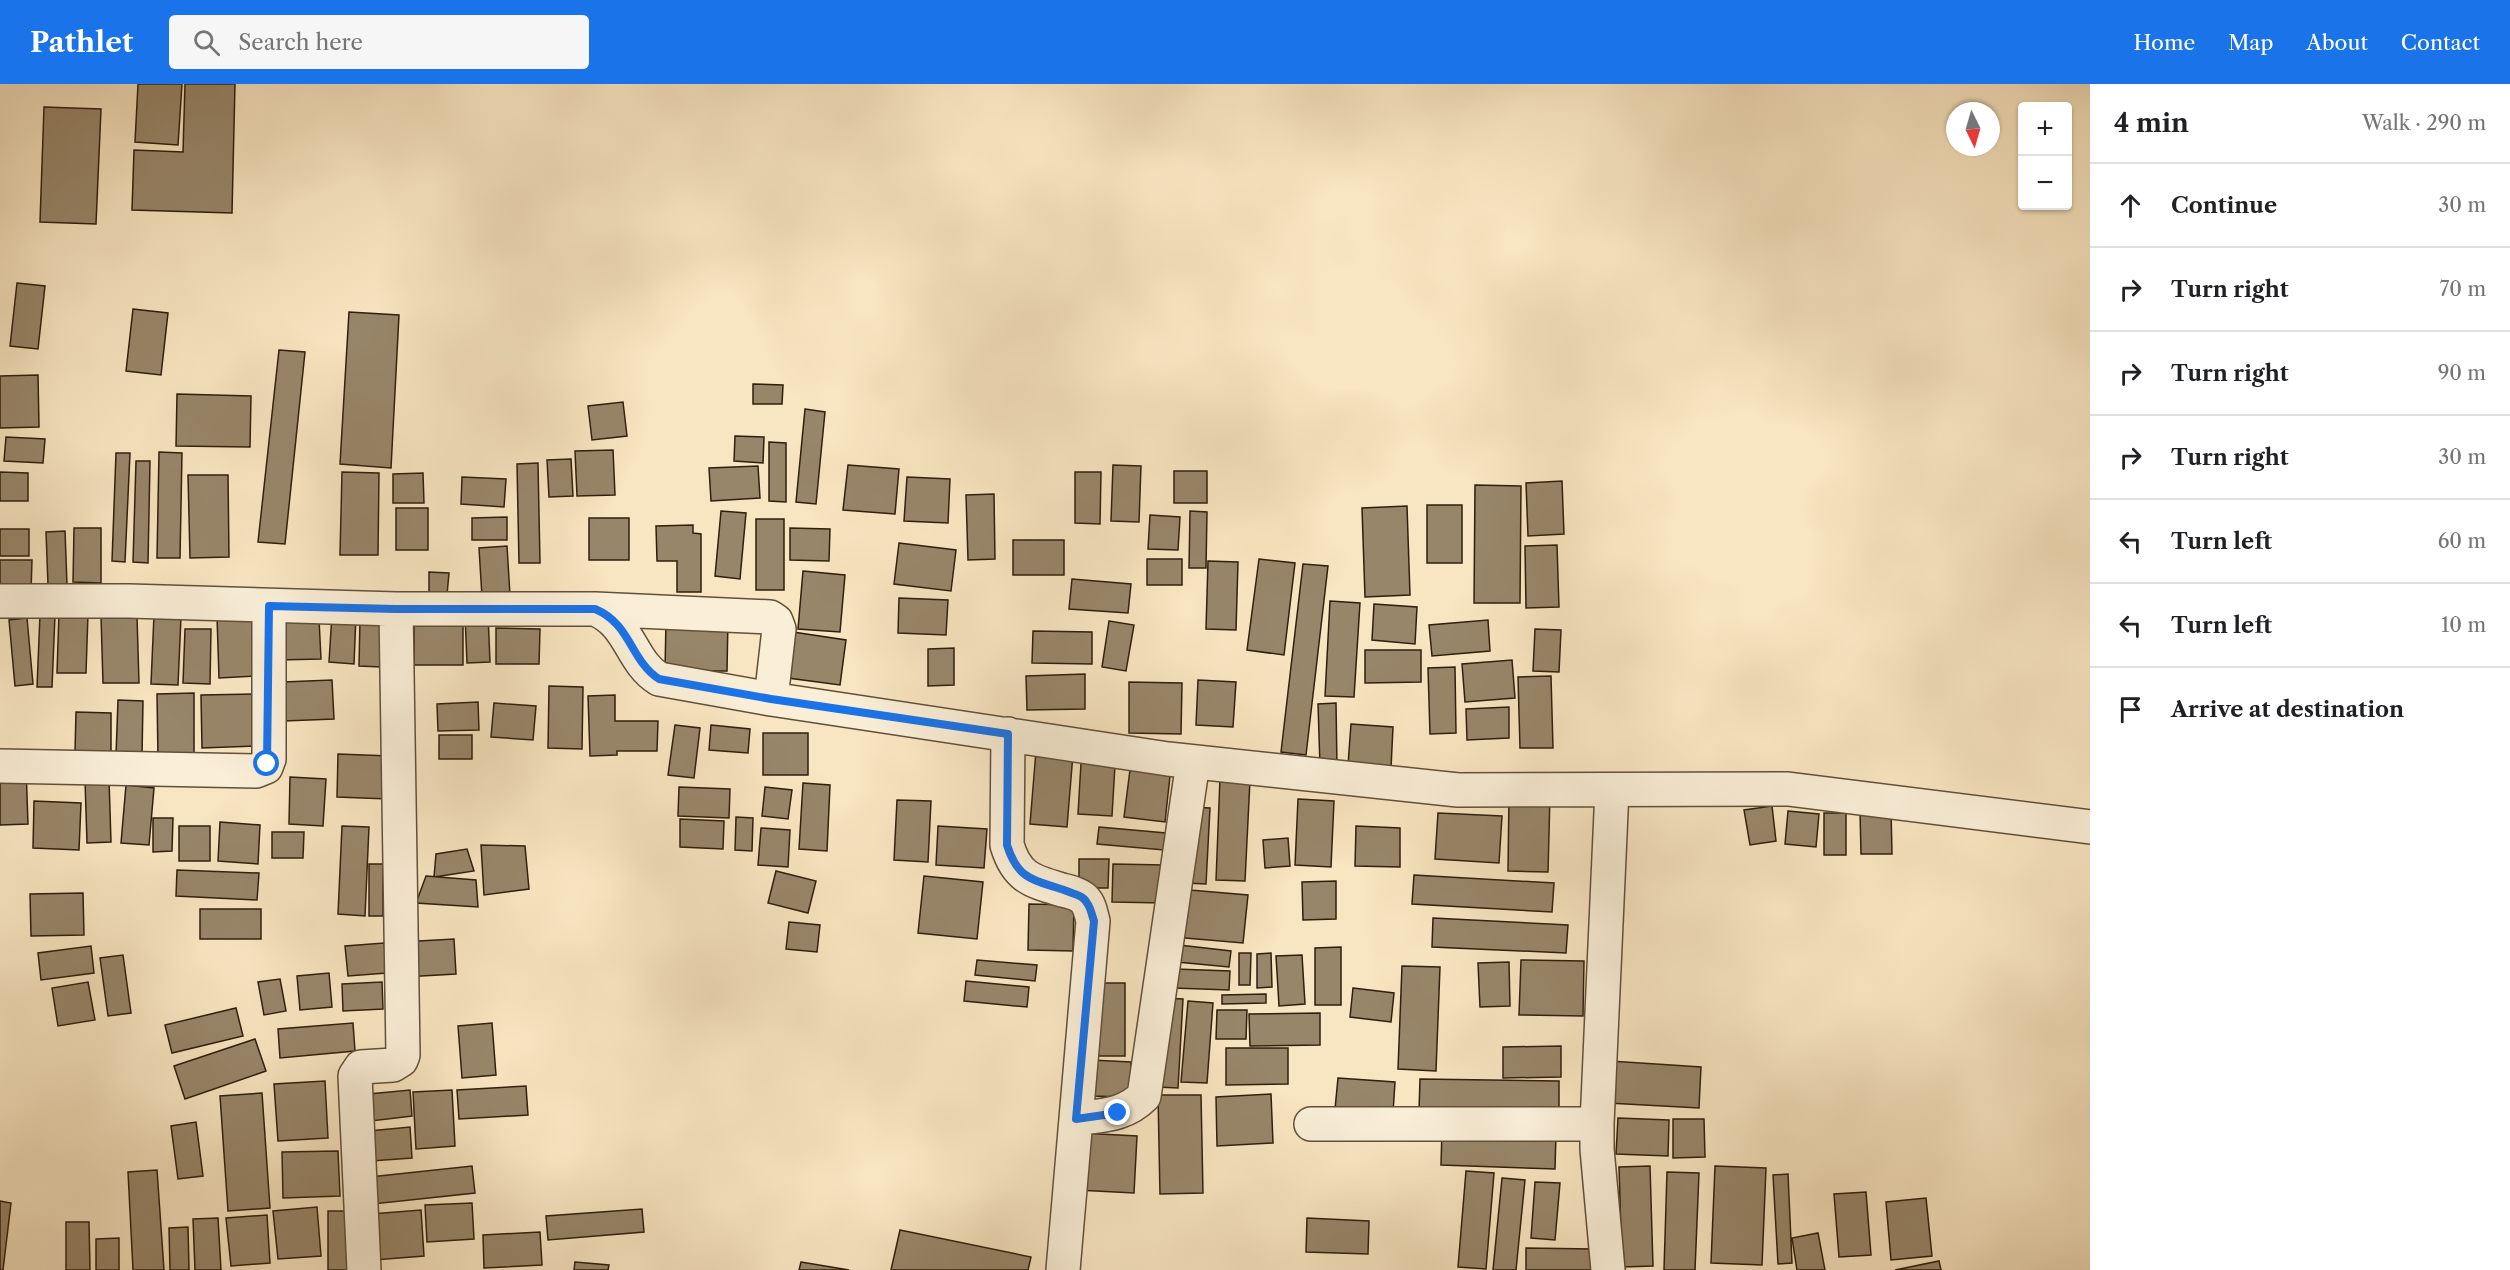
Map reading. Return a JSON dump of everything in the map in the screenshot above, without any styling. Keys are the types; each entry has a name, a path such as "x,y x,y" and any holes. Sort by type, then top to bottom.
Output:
{"street":[{"path":"0,601 129,601 396,609 595,609 770,617 776,621 779,629 771,699"},
{"path":"0,766 256,771 266,767 269,759 269,606"},
{"path":"364,1270 355,1076 361,1067 393,1065 402,1060 403,1055 396,609"},
{"path":"595,609 609,615 650,674 659,679 771,699 1192,762 1458,790 1788,789 2090,827"},
{"path":"1008,734 1007,845 1011,860 1020,873 1036,882 1083,898 1088,904 1094,921 1063,1270"},
{"path":"1076,1119 1118,1113 1132,1107 1144,1096 1192,762"},
{"path":"1608,1270 1597,1149 1597,1124 1612,790"},
{"path":"1311,1124 1597,1124"}],"building":[{"path":"138,84 182,84 178,145 135,142"},
{"path":"185,84 235,84 232,213 132,210 134,150 183,152"},
{"path":"44,107 101,109 96,224 40,222"},
{"path":"17,283 45,286 38,349 10,346"},
{"path":"133,309 168,313 161,375 126,371"},
{"path":"349,312 399,315 391,468 340,464"},
{"path":"279,350 305,352 285,544 258,542"},
{"path":"38,375 39,427 0,428 0,376"},
{"path":"753,384 783,385 782,404 753,404"},
{"path":"177,394 251,396 250,447 176,446"},
{"path":"623,402 627,436 592,440 588,406"},
{"path":"805,409 825,412 816,504 796,502"},
{"path":"735,436 764,437 763,463 734,461"},
{"path":"6,437 45,439 43,463 4,461"},
{"path":"769,442 786,443 786,502 769,501"},
{"path":"613,450 615,495 577,496 575,451"},
{"path":"159,452 182,453 180,558 157,558"},
{"path":"116,453 130,453 125,562 112,561"},
{"path":"571,459 573,496 549,497 547,460"},
{"path":"136,461 150,461 148,563 133,562"},
{"path":"538,463 540,563 519,563 517,464"},
{"path":"848,465 899,469 895,514 843,510"},
{"path":"1113,465 1141,466 1139,522 1111,521"},
{"path":"758,466 760,498 711,501 709,468"},
{"path":"1174,471 1207,471 1207,503 1174,503"},
{"path":"0,472 28,473 28,501 0,501"},
{"path":"342,472 379,473 378,555 340,555"},
{"path":"1075,472 1101,472 1100,524 1075,523"},
{"path":"423,473 424,503 393,503 393,474"},
{"path":"188,475 228,475 229,557 190,558"},
{"path":"462,477 506,479 504,507 461,504"},
{"path":"907,477 950,479 948,523 904,521"},
{"path":"1562,481 1564,534 1528,536 1526,483"},
{"path":"1475,485 1521,486 1520,603 1474,603"},
{"path":"994,494 995,559 968,560 966,495"},
{"path":"1427,505 1462,505 1462,563 1427,563"},
{"path":"1407,506 1410,595 1365,597 1362,508"},
{"path":"396,508 428,508 428,550 396,550"},
{"path":"721,511 746,513 740,579 715,576"},
{"path":"1190,511 1207,512 1206,568 1189,568"},
{"path":"1150,515 1180,517 1178,550 1148,549"},
{"path":"507,517 507,540 472,540 472,518"},
{"path":"589,518 629,518 629,560 589,560"},
{"path":"756,519 784,519 784,590 756,590"},
{"path":"693,525 693,533 701,534 701,592 677,592 677,561 657,561 656,526"},
{"path":"74,528 101,528 101,583 73,582"},
{"path":"790,528 830,529 829,561 790,560"},
{"path":"0,529 29,529 29,556 0,556"},
{"path":"65,531 67,585 48,585 46,532"},
{"path":"1013,540 1064,540 1064,575 1013,575"},
{"path":"899,543 956,550 951,591 894,584"},
{"path":"1557,545 1559,607 1526,608 1525,546"},
{"path":"507,546 510,595 482,597 479,548"},
{"path":"1147,559 1182,559 1182,585 1147,585"},
{"path":"1259,559 1295,563 1284,655 1247,650"},
{"path":"0,560 32,560 31,592 0,592"},
{"path":"1208,561 1238,562 1236,630 1206,629"},
{"path":"1303,564 1328,566 1306,755 1281,752"},
{"path":"803,571 845,575 840,632 798,629"},
{"path":"429,572 449,573 447,595 429,595"},
{"path":"1072,579 1131,584 1128,613 1069,609"},
{"path":"899,598 948,600 946,635 898,633"},
{"path":"1330,601 1360,603 1354,697 1325,696"},
{"path":"1374,604 1417,607 1415,644 1372,640"},
{"path":"59,613 88,614 86,673 57,673"},
{"path":"332,614 356,615 354,664 329,662"},
{"path":"488,614 490,662 467,663 465,615"},
{"path":"40,615 55,615 52,687 37,687"},
{"path":"154,615 181,617 178,685 151,684"},
{"path":"101,616 137,616 139,683 103,683"},
{"path":"256,616 258,676 219,678 217,617"},
{"path":"27,618 33,684 15,686 9,620"},
{"path":"319,619 321,659 277,660 276,620"},
{"path":"360,619 381,620 381,667 359,666"},
{"path":"666,620 728,620 727,671 665,671"},
{"path":"1488,620 1490,651 1432,656 1429,625"},
{"path":"1109,621 1134,625 1126,671 1102,667"},
{"path":"414,622 463,623 463,665 414,665"},
{"path":"496,628 540,629 539,664 496,664"},
{"path":"185,629 211,629 210,684 183,683"},
{"path":"1535,629 1561,630 1559,672 1533,671"},
{"path":"1033,631 1092,632 1092,664 1032,663"},
{"path":"793,632 846,640 840,685 788,678"},
{"path":"954,648 954,685 928,686 928,649"},
{"path":"1365,650 1421,650 1421,682 1365,683"},
{"path":"1512,660 1515,698 1465,702 1462,664"},
{"path":"1455,667 1456,733 1430,734 1428,668"},
{"path":"1085,674 1085,709 1027,710 1026,676"},
{"path":"1551,676 1553,748 1520,748 1518,677"},
{"path":"332,680 334,719 284,721 283,682"},
{"path":"1198,680 1236,682 1233,727 1196,725"},
{"path":"1129,682 1182,683 1181,734 1129,733"},
{"path":"549,686 583,687 582,749 548,748"},
{"path":"194,693 194,758 158,758 157,694"},
{"path":"259,694 259,746 202,748 201,695"},
{"path":"615,695 615,721 658,721 657,751 617,751 617,755 590,756 588,696"},
{"path":"118,700 143,701 142,756 116,755"},
{"path":"478,702 479,730 438,731 437,704"},
{"path":"494,703 536,706 533,740 491,737"},
{"path":"1336,703 1337,766 1320,766 1318,704"},
{"path":"1509,707 1509,738 1467,740 1466,709"},
{"path":"76,712 111,713 111,753 75,752"},
{"path":"1351,724 1393,727 1391,768 1348,765"},
{"path":"675,725 700,728 694,778 668,775"},
{"path":"711,725 750,729 748,753 709,750"},
{"path":"763,733 808,733 808,775 763,775"},
{"path":"439,735 472,735 472,759 439,759"},
{"path":"1036,751 1073,754 1067,827 1030,824"},
{"path":"338,754 390,756 388,799 337,797"},
{"path":"1131,762 1171,767 1165,822 1124,817"},
{"path":"1081,763 1115,765 1112,816 1078,814"},
{"path":"26,767 28,824 0,825 0,768"},
{"path":"290,777 326,779 323,826 289,824"},
{"path":"1220,778 1250,780 1245,881 1216,880"},
{"path":"109,779 111,842 87,843 85,780"},
{"path":"803,783 830,785 827,851 799,849"},
{"path":"126,785 154,788 149,845 121,843"},
{"path":"679,787 730,789 729,818 678,816"},
{"path":"765,787 792,790 788,819 762,816"},
{"path":"1509,794 1550,795 1548,872 1508,871"},
{"path":"1298,799 1334,801 1331,867 1295,865"},
{"path":"897,800 931,801 928,862 894,860"},
{"path":"34,801 81,803 79,850 33,848"},
{"path":"1772,806 1776,841 1750,845 1744,810"},
{"path":"1188,807 1210,808 1206,884 1185,883"},
{"path":"1788,811 1819,814 1816,847 1785,844"},
{"path":"1860,811 1891,811 1892,854 1861,854"},
{"path":"1438,813 1502,816 1499,863 1435,859"},
{"path":"1824,813 1846,813 1846,855 1824,855"},
{"path":"736,817 753,818 752,851 735,850"},
{"path":"153,818 173,818 172,851 153,852"},
{"path":"680,819 724,821 723,849 680,847"},
{"path":"220,822 260,825 258,864 218,861"},
{"path":"179,826 210,826 210,861 179,861"},
{"path":"342,826 369,827 365,916 338,914"},
{"path":"938,826 987,829 984,868 936,865"},
{"path":"1356,826 1400,828 1400,867 1355,866"},
{"path":"1099,827 1166,833 1164,850 1097,844"},
{"path":"761,828 790,830 788,867 758,865"},
{"path":"272,832 304,832 303,858 272,858"},
{"path":"1288,838 1290,866 1265,868 1263,840"},
{"path":"481,845 525,846 529,889 484,895"},
{"path":"467,849 474,871 434,877 436,854"},
{"path":"1079,859 1109,859 1108,888 1079,888"},
{"path":"369,864 383,864 383,916 369,916"},
{"path":"1113,864 1165,865 1164,903 1112,902"},
{"path":"177,870 259,873 257,900 176,896"},
{"path":"776,871 816,881 808,913 768,903"},
{"path":"1414,875 1554,883 1552,912 1412,904"},
{"path":"426,876 476,880 478,907 416,903"},
{"path":"924,876 983,882 977,939 918,933"},
{"path":"1336,881 1336,919 1303,920 1302,882"},
{"path":"1178,889 1248,895 1243,943 1174,937"},
{"path":"83,893 84,935 31,936 30,894"},
{"path":"1029,904 1074,905 1073,951 1028,950"},
{"path":"200,909 261,909 261,939 200,939"},
{"path":"1433,918 1568,925 1566,953 1432,947"},
{"path":"789,922 820,925 817,952 786,949"},
{"path":"454,939 456,974 404,977 401,942"},
{"path":"384,943 387,973 348,976 345,946"},
{"path":"1179,945 1231,951 1229,967 1177,962"},
{"path":"91,946 94,973 41,980 38,953"},
{"path":"1341,947 1341,1005 1315,1005 1315,948"},
{"path":"1239,953 1251,953 1250,985 1239,985"},
{"path":"1271,953 1272,987 1257,988 1257,954"},
{"path":"123,955 131,1013 108,1016 100,958"},
{"path":"1302,955 1305,1004 1279,1006 1276,956"},
{"path":"977,960 1037,965 1035,981 975,975"},
{"path":"1521,960 1584,961 1583,1016 1519,1015"},
{"path":"1509,962 1510,1006 1480,1007 1478,963"},
{"path":"1402,966 1440,967 1436,1071 1398,1069"},
{"path":"1175,969 1230,971 1229,990 1174,988"},
{"path":"329,973 332,1007 300,1010 297,976"},
{"path":"280,979 286,1011 264,1015 258,982"},
{"path":"966,981 1029,987 1027,1007 964,1001"},
{"path":"88,982 95,1020 58,1026 52,988"},
{"path":"382,982 383,1009 343,1011 342,984"},
{"path":"1097,983 1125,983 1125,1056 1096,1056"},
{"path":"1353,988 1394,993 1391,1022 1350,1017"},
{"path":"1266,994 1266,1003 1222,1004 1222,995"},
{"path":"1163,998 1183,999 1178,1088 1157,1087"},
{"path":"1188,1001 1213,1003 1207,1083 1181,1082"},
{"path":"236,1008 243,1036 172,1053 165,1025"},
{"path":"1217,1010 1247,1010 1246,1039 1216,1039"},
{"path":"1320,1013 1320,1045 1250,1046 1249,1014"},
{"path":"353,1023 355,1051 280,1058 278,1029"},
{"path":"492,1023 496,1075 462,1078 458,1026"},
{"path":"255,1039 266,1071 185,1099 174,1066"},
{"path":"1561,1046 1561,1077 1503,1078 1503,1047"},
{"path":"1226,1048 1288,1048 1288,1084 1226,1085"},
{"path":"1091,1060 1131,1062 1130,1097 1090,1096"},
{"path":"1610,1061 1701,1067 1699,1108 1608,1103"},
{"path":"1338,1078 1395,1082 1393,1113 1335,1109"},
{"path":"1420,1079 1559,1081 1559,1114 1419,1111"},
{"path":"325,1081 328,1138 278,1141 274,1084"},
{"path":"526,1086 528,1115 459,1119 457,1090"},
{"path":"410,1090 412,1116 371,1121 369,1094"},
{"path":"452,1090 455,1146 416,1149 413,1092"},
{"path":"262,1093 270,1208 228,1211 220,1096"},
{"path":"1271,1094 1273,1143 1217,1146 1216,1097"},
{"path":"1158,1095 1201,1095 1203,1193 1160,1194"},
{"path":"1618,1118 1669,1120 1668,1156 1616,1154"},
{"path":"1673,1119 1704,1119 1705,1157 1673,1158"},
{"path":"196,1122 203,1176 178,1179 171,1126"},
{"path":"410,1127 412,1158 371,1161 369,1131"},
{"path":"1442,1129 1556,1133 1555,1169 1441,1165"},
{"path":"1081,1133 1137,1136 1134,1193 1077,1190"},
{"path":"338,1151 340,1196 283,1198 282,1152"},
{"path":"472,1166 475,1193 373,1204 370,1177"},
{"path":"1650,1166 1653,1266 1622,1267 1619,1167"},
{"path":"1715,1166 1766,1168 1762,1265 1711,1263"},
{"path":"157,1170 164,1270 133,1270 128,1172"},
{"path":"1466,1171 1494,1173 1486,1269 1458,1267"},
{"path":"1667,1172 1699,1173 1695,1270 1664,1270"},
{"path":"1788,1174 1792,1263 1778,1264 1773,1175"},
{"path":"1502,1178 1525,1180 1516,1270 1493,1270"},
{"path":"1535,1182 1560,1183 1555,1240 1531,1238"},
{"path":"1866,1192 1871,1255 1839,1257 1834,1194"},
{"path":"1926,1198 1932,1256 1891,1260 1886,1202"},
{"path":"0,1201 11,1203 3,1270 0,1270"},
{"path":"472,1203 474,1239 427,1242 425,1205"},
{"path":"317,1207 321,1256 278,1259 273,1211"},
{"path":"642,1209 644,1232 548,1240 546,1216"},
{"path":"421,1210 424,1256 374,1260 371,1214"},
{"path":"328,1211 351,1211 351,1270 328,1270"},
{"path":"267,1215 270,1263 231,1266 226,1218"},
{"path":"218,1218 221,1270 195,1270 193,1219"},
{"path":"1307,1218 1369,1221 1368,1254 1306,1252"},
{"path":"66,1222 89,1222 90,1270 66,1270"},
{"path":"188,1227 189,1270 170,1270 169,1228"},
{"path":"900,1230 1031,1257 1028,1270 891,1270"},
{"path":"540,1232 542,1265 484,1268 483,1235"},
{"path":"1818,1233 1825,1270 1797,1270 1792,1238"},
{"path":"119,1238 119,1270 96,1270 96,1239"},
{"path":"1526,1248 1593,1249 1592,1270 1526,1270"},
{"path":"1939,1261 1941,1270 1895,1270"},
{"path":"575,1262 609,1265 608,1270 574,1270"},
{"path":"801,1262 849,1270 799,1270"}],"route":[{"path":"267,764 269,759 269,606 396,609 595,609 609,615 650,674 659,679 771,699 1008,734 1007,845 1011,860 1020,873 1036,882 1083,898 1088,904 1094,921 1076,1119 1118,1113"}]}
